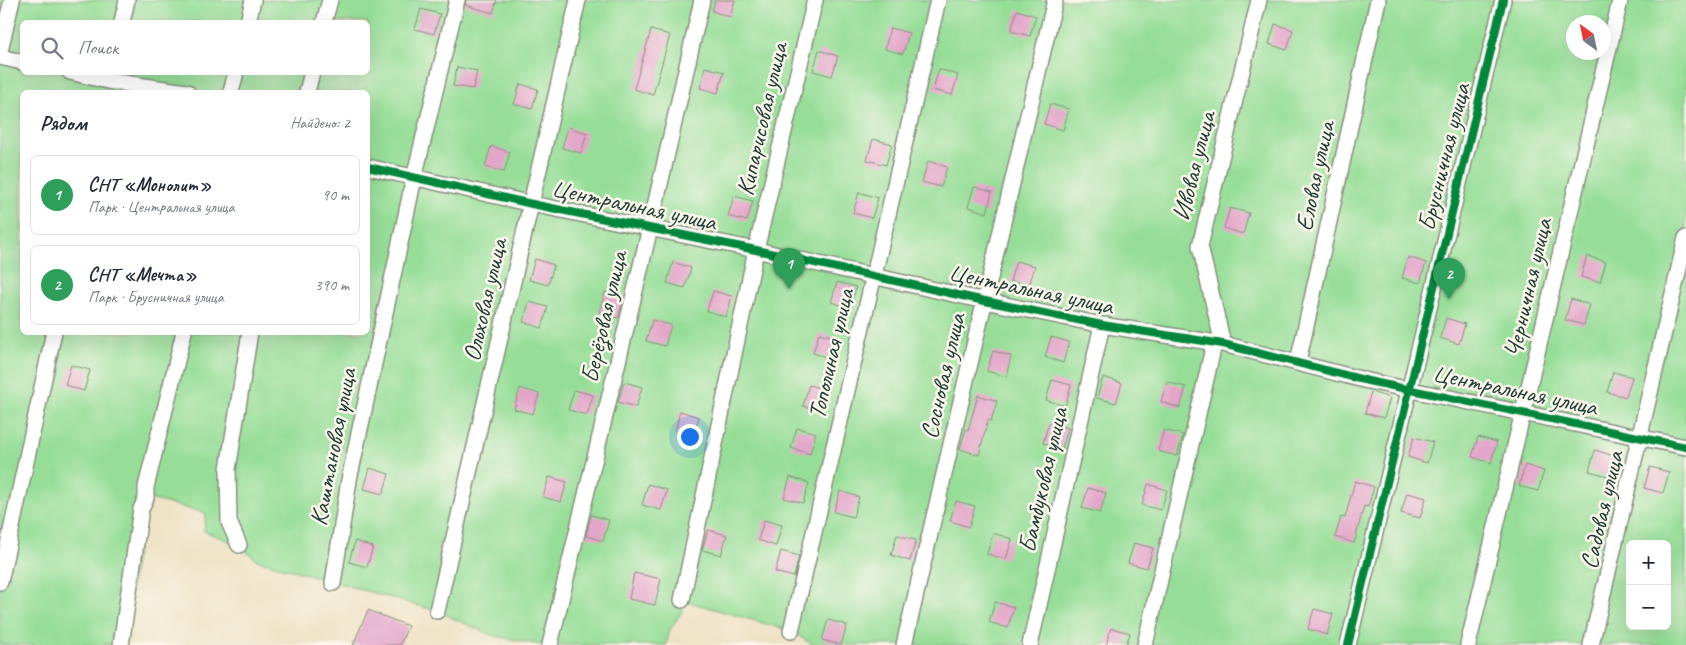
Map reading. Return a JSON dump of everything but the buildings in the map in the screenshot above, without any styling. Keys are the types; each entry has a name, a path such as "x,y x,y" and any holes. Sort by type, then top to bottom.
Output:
{"street":[{"path":"0,51 12,0"},
{"path":"122,20 127,0"},
{"path":"248,20 253,0"},
{"path":"325,20 330,0"},
{"name":"Каштановая улица","path":"333,583 349,480 414,178 457,0"},
{"name":"Ольховая улица","path":"437,611 578,0"},
{"name":"Берёзовая улица","path":"550,645 650,228 702,0"},
{"name":"Кипарисовая улица","path":"682,600 756,250 815,0"},
{"name":"Тополиная улица","path":"792,631 938,0"},
{"name":"Сосновая улица","path":"904,645 1054,0"},
{"name":"Ивовая улица","path":"1145,645 1218,344 1200,246 1259,0"},
{"name":"Еловая улица","path":"1298,362 1378,0"},
{"name":"Брусничная улица","path":"1348,645 1502,0"},
{"name":"Черничная улица","path":"1468,645 1620,1"},
{"path":"0,57 20,62"},
{"path":"81,75 108,82 172,90"},
{"path":"232,90 235,75"},
{"path":"308,90 311,75"},
{"name":"Центральная улица","path":"370,167 985,301 1102,325 1218,344 1298,362 1368,381 1686,447"},
{"name":"Садовая улица","path":"1591,645 1686,238"},
{"name":"Бамбуковая улица","path":"1030,645 1102,325"},
{"path":"0,582 53,335"},
{"path":"121,645 141,509 146,498 146,487 183,335"},
{"path":"239,545 229,522 228,469 250,335"}],"green space":[{"path":"0,0 1686,0 1686,645 813,645 791,631 682,600 682,611 670,630 666,645 540,645 491,635 437,611 257,560 239,545 204,531 206,513 146,498 121,645 0,645"}],"cycle path":[{"path":"1348,645 1503,0"},
{"path":"370,167 985,301 1102,325 1223,344 1368,381 1686,447"}],"place":[{"name":"СНТ «Монолит»","path":"789,289"},
{"name":"СНТ «Мечта»","path":"1449,299"}]}
